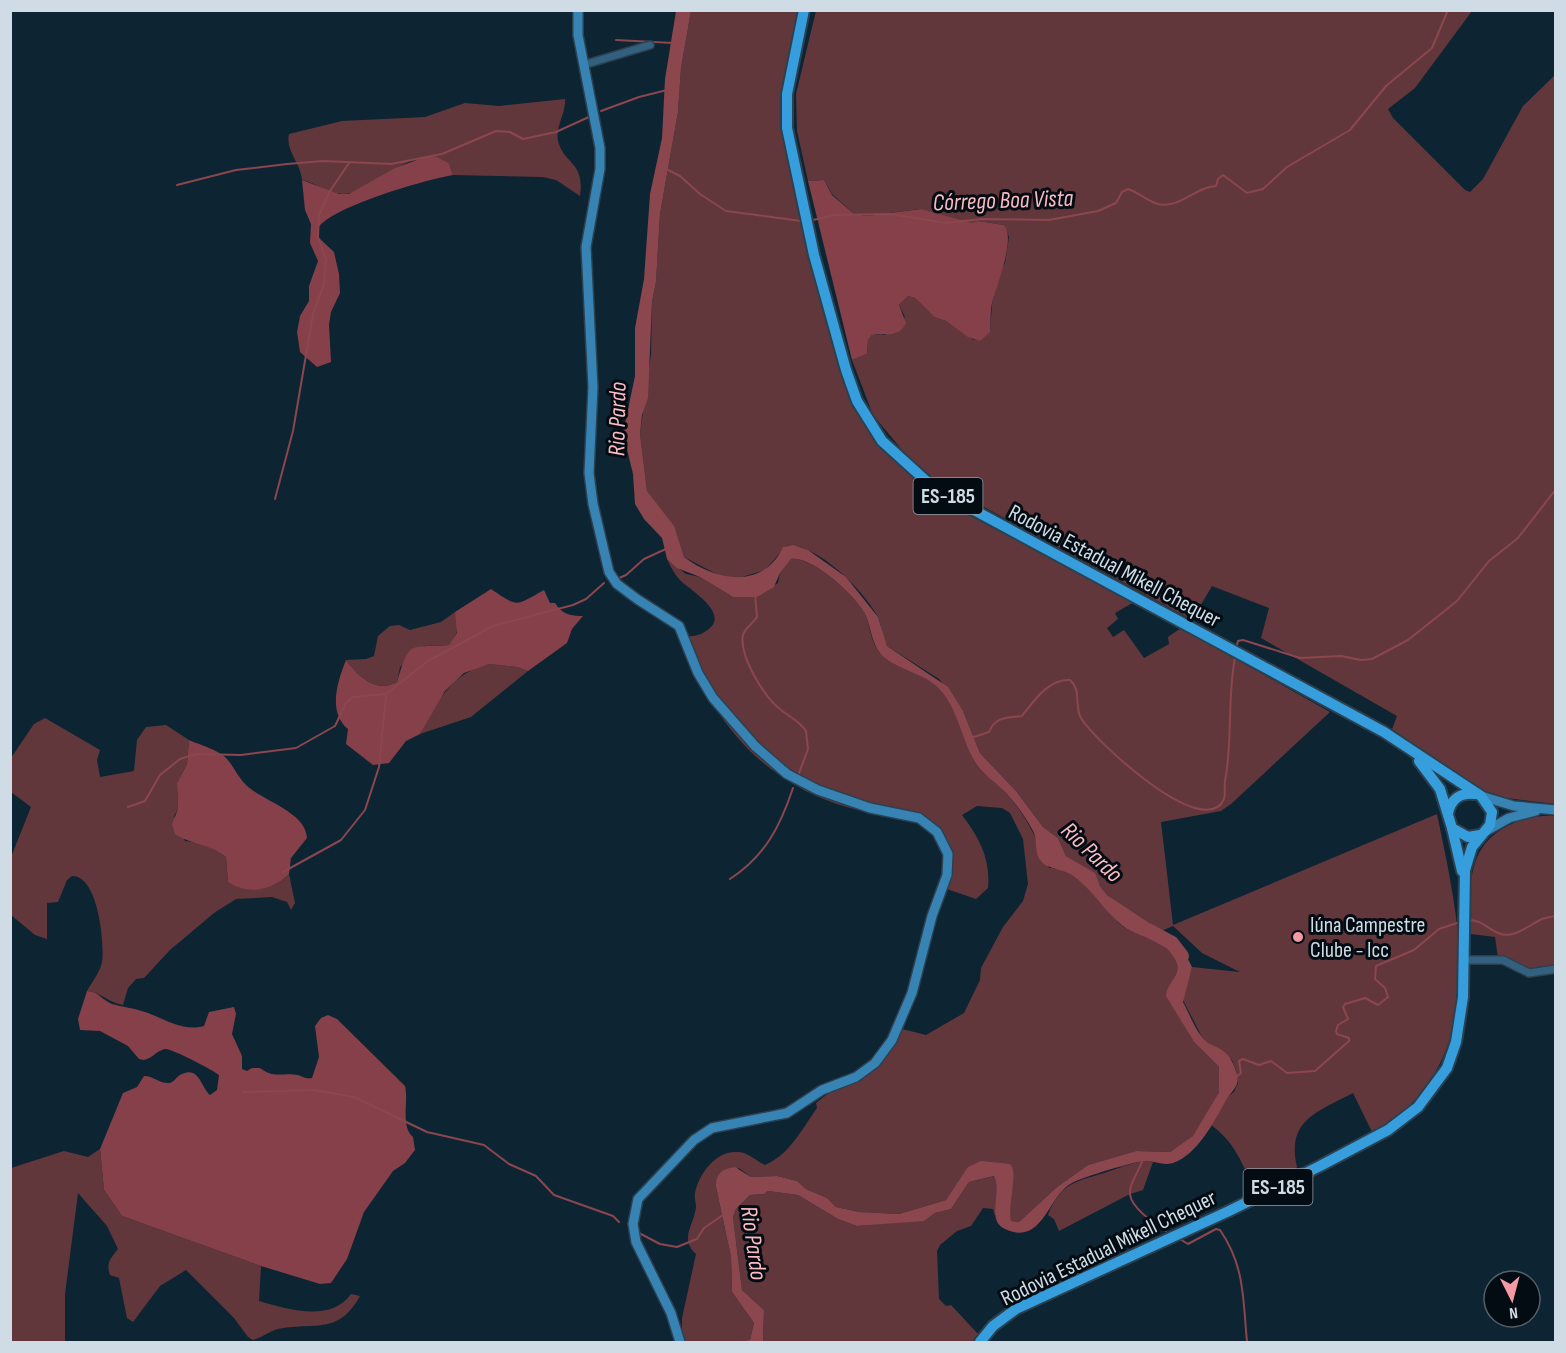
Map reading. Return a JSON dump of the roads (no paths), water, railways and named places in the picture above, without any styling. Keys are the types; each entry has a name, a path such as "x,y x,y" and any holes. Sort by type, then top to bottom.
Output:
{"main road":[{"name":"Rodovia Estadual Mikell Chequer","path":"804,10 787,94 789,146 814,255 846,370 857,401 882,441 921,478 951,498 1376,728 1415,756"},
{"name":"ES-185","path":"1415,756 1478,795 1492,812 1490,825 1468,857 1463,880"},
{"name":"ES-185","path":"1415,756 1440,789 1452,828 1463,880"},
{"path":"1448,815 1451,804 1459,796 1478,795"},
{"path":"1452,828 1468,837 1483,833"},
{"name":"Rodovia Estadual Mikell Chequer","path":"980,1342 993,1326 1016,1309 1229,1211 1378,1136 1406,1118 1431,1092 1447,1068 1460,1021 1464,960 1463,880"}],"street":[{"path":"578,10 583,64 600,148 600,169 586,247 593,387 589,473 593,504 611,578 637,599 679,626 699,673 726,716 754,746 788,774 818,790 870,808 919,818 937,832 948,854 947,874 932,916 912,993 892,1040 875,1063 856,1077 822,1090 787,1113 712,1128 694,1140 638,1199 633,1224 636,1242 671,1313 680,1342"},
{"path":"583,64 650,45"},
{"path":"1478,795 1514,806 1551,810"},
{"path":"1483,833 1509,818 1551,810"},
{"path":"1464,960 1497,959 1529,973 1556,969"}],"waterway":[{"name":"Córrego Boa Vista","path":"813,220 835,215 890,214 946,223 982,219 1049,220 1098,211 1116,203 1122,192 1128,189 1150,201 1166,205 1180,201 1208,187 1216,186 1218,179 1223,175 1247,193 1263,189 1287,167 1350,130 1386,86 1432,48 1448,10"},
{"path":"616,40 673,43"},
{"path":"601,111 639,97 667,90"},
{"path":"177,185 236,170 287,164 323,161 391,164 442,154 496,131 510,132 523,139 556,132 591,116"},
{"path":"275,499 293,431 313,314 324,284 326,259 318,237 319,215 330,191 349,163"},
{"name":"Córrego Boa Vista","path":"666,169 680,176 700,194 726,211 801,221"},
{"path":"1237,645 1238,641 1243,640 1300,658 1341,656 1361,660 1372,659 1408,640 1457,601 1489,561 1518,538 1556,489"},
{"path":"617,579 626,575 644,559 668,548"},
{"path":"128,807 145,801 160,775 180,759 196,754 241,755 296,748 335,726 346,703 353,697 386,694 428,661 493,626 573,605 586,599 604,583"},
{"path":"755,594 757,617 743,635 745,654 754,676 768,696 806,731 808,749 798,776"},
{"path":"971,738 989,732 998,720 1022,716 1048,687 1062,680 1070,680 1076,689 1081,718 1090,730 1127,765 1173,799 1195,808 1213,809 1225,797 1231,688 1235,658"},
{"path":"283,872 341,840 365,810 379,767 386,696"},
{"path":"730,879 753,861 770,840 793,788"},
{"path":"1468,920 1481,923 1498,933 1509,935 1542,919 1556,915"},
{"path":"1236,1077 1241,1073 1239,1061 1243,1059 1259,1065 1271,1061 1287,1073 1315,1071 1349,1041 1349,1038 1337,1034 1336,1031 1338,1025 1348,1019 1343,1007 1345,1004 1365,998 1378,1005 1388,997 1385,988 1375,979 1376,966 1414,950 1439,929 1460,922"},
{"name":"Rio Pardo","path":"1148,930 1172,943 1182,956"},
{"path":"243,1092 314,1090 354,1097 427,1132 484,1145 509,1164 536,1176 554,1195 613,1216 619,1222"},
{"path":"1143,1159 1131,1186 1130,1196 1143,1214 1166,1231"},
{"path":"637,1232 660,1244 677,1247 697,1239 704,1228 723,1215"},
{"path":"1178,1238 1188,1244 1216,1229 1220,1230 1228,1243 1238,1270 1247,1342"}],"place":[{"name":"Iúna Campestre Clube - Icc","path":"1298,937"}]}
